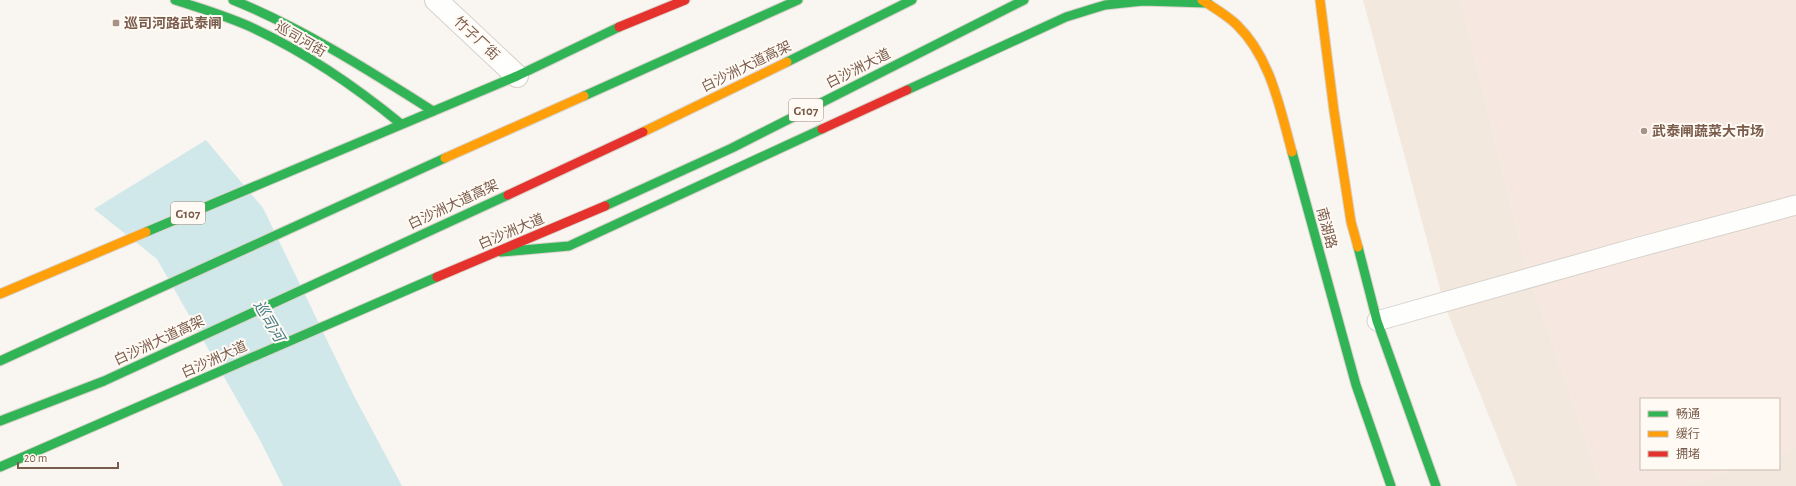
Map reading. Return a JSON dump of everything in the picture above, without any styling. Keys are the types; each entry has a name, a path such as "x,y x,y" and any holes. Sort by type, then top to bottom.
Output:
{"main road":[{"name":"巡司河街","path":"174,0 218,14 254,29 297,50 375,102 401,124"},
{"name":"巡司河街","path":"233,0 256,8 322,43 432,111"},
{"name":"G107","path":"0,294 72,262 518,76 623,25 685,0"},
{"path":"0,361 404,176 798,0"},
{"name":"白沙洲大道高架","path":"0,421 104,381 609,148 912,0"},
{"name":"白沙洲大道","path":"0,467 353,313 586,214 732,148 1024,0"},
{"path":"496,253 569,246 1066,17 1103,6 1138,2 1174,0 1205,2"},
{"name":"南湖路","path":"1320,0 1334,111 1351,222 1377,321 1436,486"},
{"name":"南湖路","path":"1205,2 1226,15 1243,30 1258,51 1273,85 1356,385 1391,486"}],"street":[{"name":"竹子厂街","path":"436,0 518,76"}],"lane":[{"path":"1377,321 1632,249 1796,205"}],"shaded area":[{"path":"1363,0 1461,0 1525,262 1601,486 1517,486 1444,304"},
{"name":"武泰闸蔬菜大市场","path":"1461,0 1796,0 1796,447 1780,453 1780,398 1640,398 1640,470 1731,470 1686,486 1601,486 1525,262"},
{"path":"1796,447 1796,486 1686,486 1731,470 1780,470 1780,453"}],"water":[{"name":"巡司河","path":"206,140 263,208 353,394 402,486 283,486 260,440 157,259 94,209"}],"traffic: fast":[{"path":"175,0 216,13 245,25 294,49 349,84 401,124"},
{"path":"233,0 259,11 310,37 433,111"},
{"path":"584,96 798,0"},
{"path":"787,62 912,0"},
{"path":"605,206 732,148 1024,0"},
{"path":"907,90 1066,17 1105,5 1143,1 1208,3"},
{"path":"146,232 517,76 619,27"},
{"path":"501,252 569,246 822,129"},
{"path":"1292,152 1356,385 1391,486"},
{"path":"0,361 445,158"},
{"path":"0,421 104,381 508,195"},
{"path":"1358,247 1377,321 1436,486"},
{"path":"0,467 437,277"}],"traffic: slow":[{"path":"1202,0 1233,21 1249,38 1258,53 1273,85 1292,152"},
{"path":"1320,0 1334,111 1351,222 1358,247"},
{"path":"643,132 787,62"},
{"path":"445,158 584,96"},
{"path":"0,294 146,232"}],"traffic: jam":[{"path":"619,27 685,0"},
{"path":"822,129 907,90"},
{"path":"508,195 643,132"},
{"path":"437,277 605,206"}],"place":[{"name":"巡司河路武泰闸","path":"116,23"},
{"name":"武泰闸蔬菜大市场","path":"1644,131"}]}
